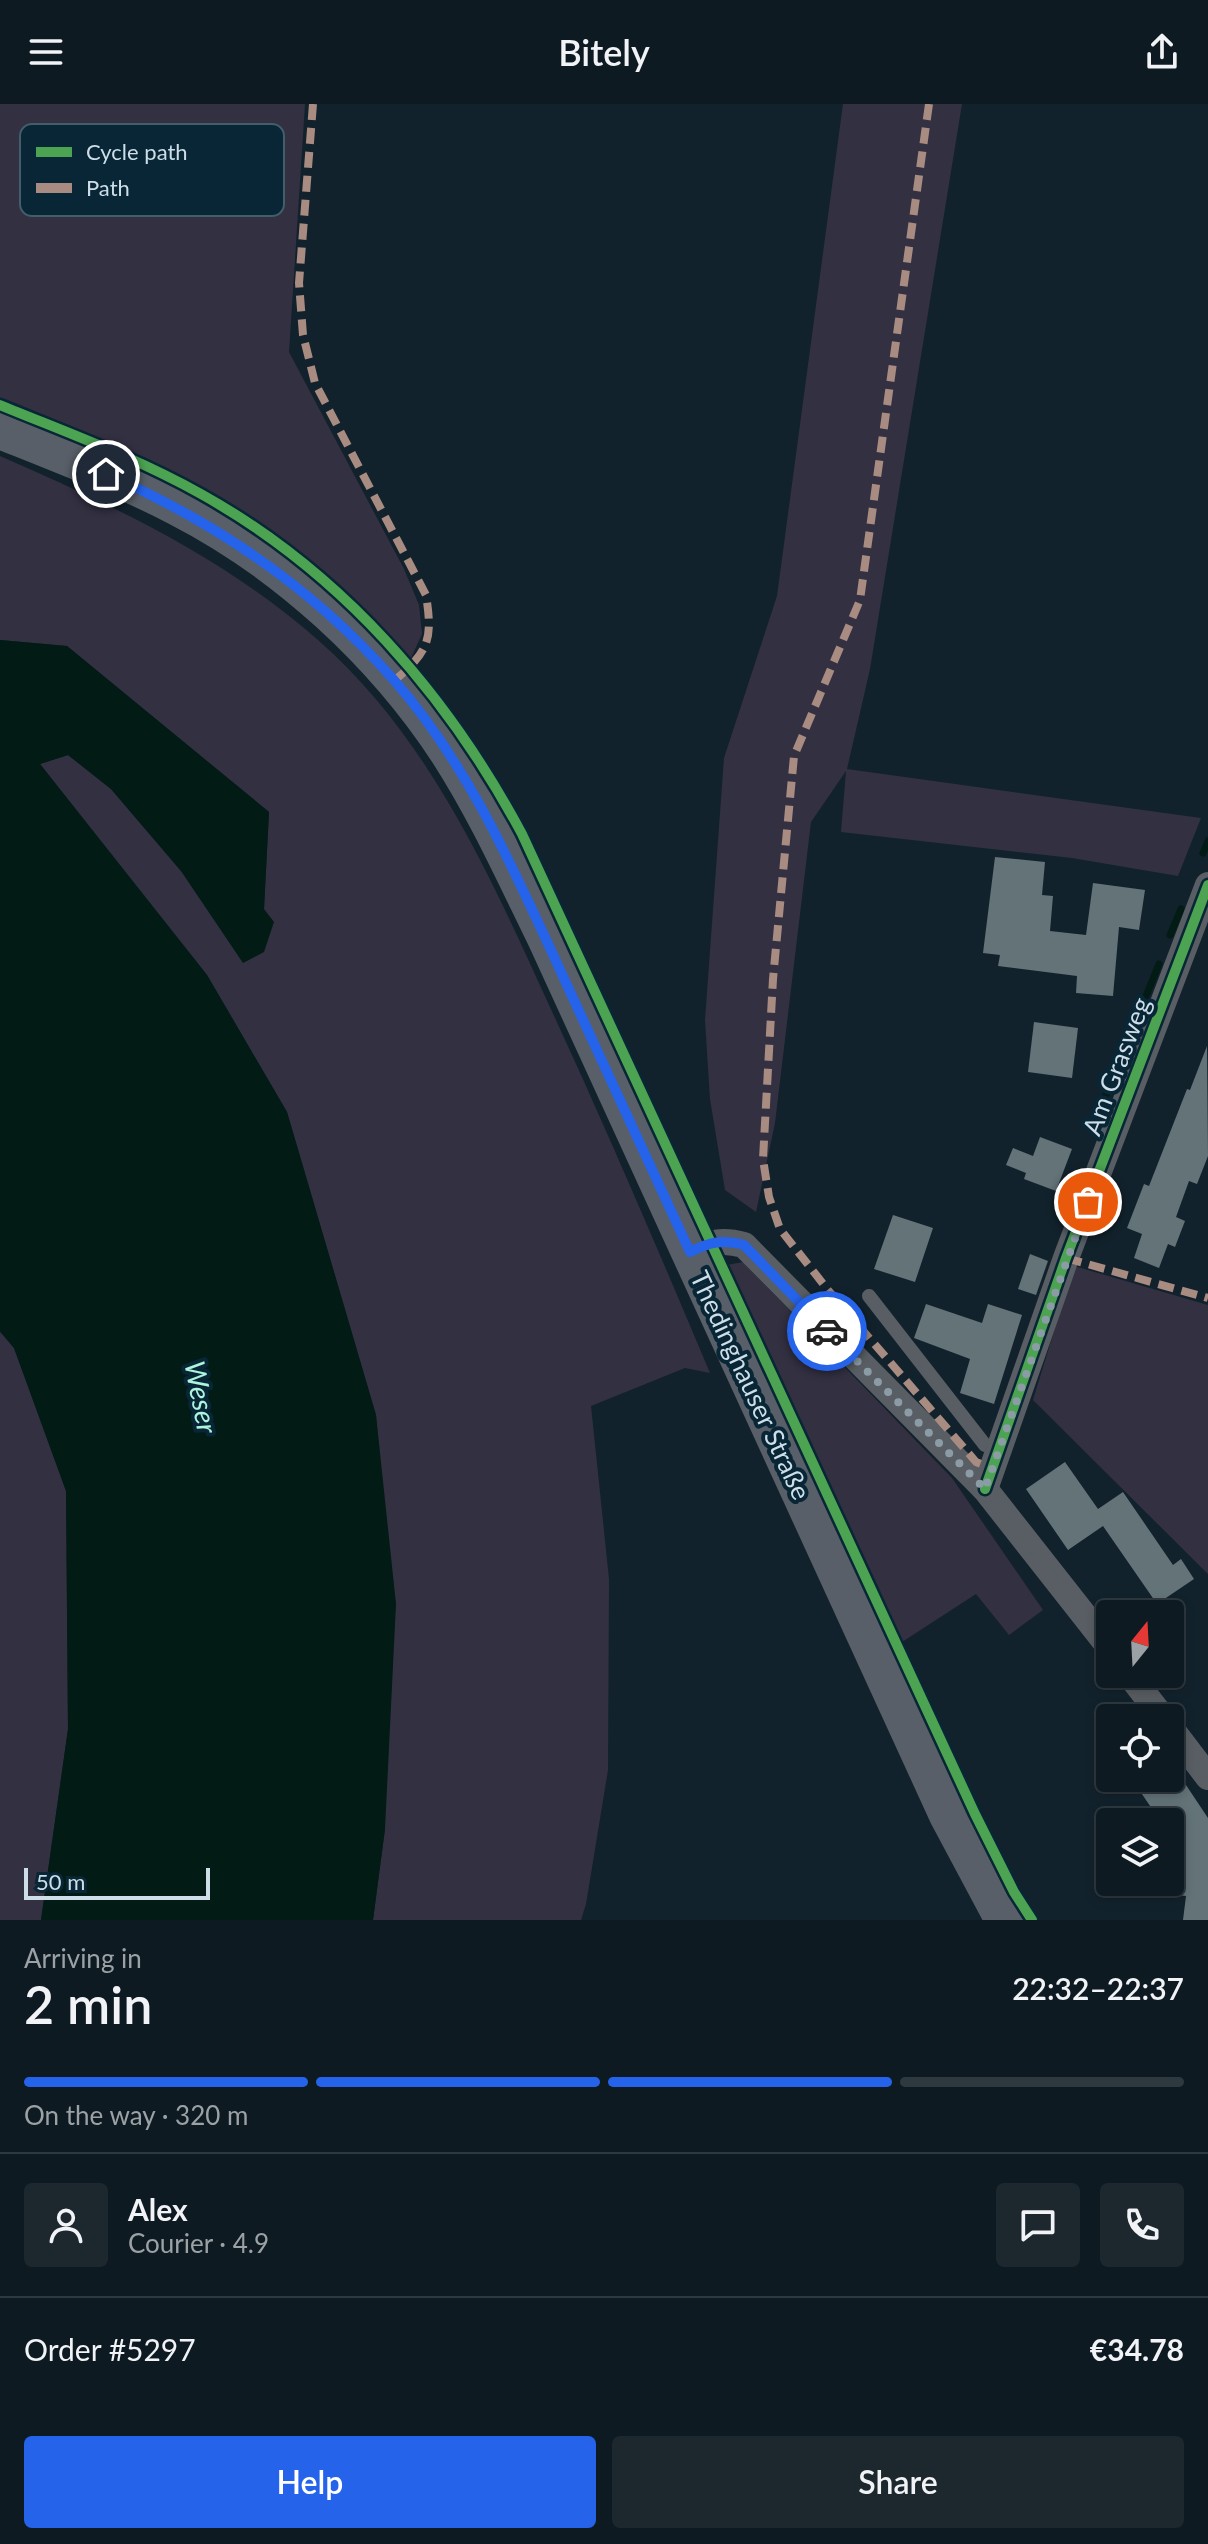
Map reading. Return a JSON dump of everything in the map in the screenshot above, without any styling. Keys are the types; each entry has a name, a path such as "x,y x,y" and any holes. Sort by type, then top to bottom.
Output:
{"main road":[{"name":"Thedinghauser Straße","path":"0,430 154,496 231,538 317,602 394,681 447,751 485,813 547,940 942,1800 1004,1920"}],"street":[{"name":"Am Grasweg","path":"985,1489 1066,1258 1208,885"},
{"path":"690,1252 710,1242 726,1240 744,1245 985,1489 1096,1630"},
{"path":"1140,1688 1152,1704"},
{"path":"1184,1745 1208,1777"}],"lane":[{"path":"869,1296 985,1445 998,1451"}],"shaded area":[{"path":"0,104 305,104 289,352 404,569 419,605 422,634 411,658 342,589 275,536 210,494 142,459 0,401"},
{"path":"843,104 962,104 870,669 847,769 1201,818 1178,876 1072,858 841,832 846,771 811,822 775,1123 756,1212 725,1190 710,1099 705,1020 724,758 777,596"},
{"path":"0,456 126,514 244,583 318,640 359,680 395,723 456,816 508,916 615,1150 710,1373 685,1368 591,1406 609,1579 608,1770 581,1920 373,1920 385,1829 382,1485 376,1415 287,1112 207,975 40,764 68,755 111,789 181,871 264,909 269,812 67,646 0,640"},
{"path":"743,1262 952,1478 1043,1610 1009,1635 976,1594 902,1642 727,1265"},
{"path":"1074,1266 1208,1305 1208,1574 1033,1400"},
{"path":"0,1332 14,1348 66,1491 68,1729 41,1920 0,1920"}],"water":[{"name":"Weser","path":"0,640 67,646 269,812 264,909 274,922 264,952 243,963 181,871 111,789 68,755 40,764 207,975 287,1112 376,1415 396,1604 385,1829 373,1920 41,1920 68,1729 66,1491 14,1348 0,1331"}],"building":[{"path":"995,857 1045,862 1042,895 1053,896 1050,931 1086,935 1093,883 1145,890 1139,930 1119,927 1113,996 1076,993 1077,976 998,966 1000,955 983,953"},
{"path":"1034,1022 1078,1028 1072,1078 1028,1072"},
{"path":"1207,1046 1208,1156 1197,1184 1189,1181 1176,1217 1185,1221 1175,1247 1168,1244 1159,1268 1134,1258 1142,1234 1127,1228 1144,1184 1149,1186"},
{"path":"1040,1137 1072,1149 1056,1191 1024,1179 1026,1173 1006,1165 1013,1148 1033,1156"},
{"path":"893,1215 933,1228 915,1282 874,1269"},
{"path":"1030,1254 1048,1261 1036,1295 1018,1289"},
{"path":"926,1304 982,1323 988,1304 1022,1315 994,1404 960,1393 970,1359 914,1338"},
{"path":"1065,1462 1098,1509 1123,1492 1173,1565 1181,1559 1194,1579 1163,1600 1154,1600 1103,1526 1068,1550 1026,1489"},
{"path":"1184,1782 1208,1818 1208,1920 1183,1920 1186,1896 1184,1808 1151,1808 1141,1792 1184,1792"}],"waterway":[{"path":"1203,853 1208,841"},
{"path":"1170,935 1181,909"},
{"path":"1144,1001 1159,964"},
{"path":"1117,1068 1136,1020"},
{"path":"1101,1106 1106,1095"}],"marked path":[{"path":"313,104 299,283 303,335 315,383 426,595 429,623 426,644 415,661 394,681"},
{"path":"929,104 860,600 794,756 773,979 763,1159 769,1197 780,1229 828,1290 976,1462 992,1468"},
{"path":"1066,1258 1208,1298"}],"cycle path":[{"path":"0,405 152,469 252,525 300,560 344,599 386,641 460,733 522,834 975,1814 1014,1892 1032,1920"},
{"path":"985,1489 1066,1258 1208,885"}],"way so far":[{"path":"827,1331 985,1489 1088,1202"}],"route":[{"path":"106,474 180,508 231,538 277,571 317,602 394,681 447,751 485,813 547,940 690,1252 710,1242 726,1240 744,1245 827,1331"}]}
